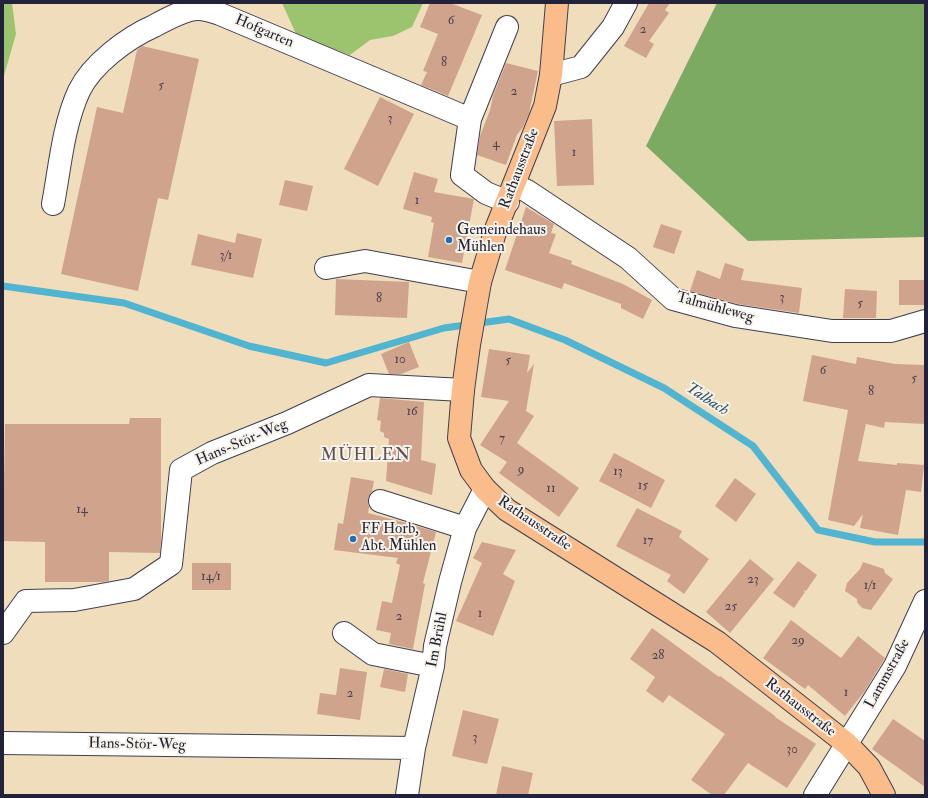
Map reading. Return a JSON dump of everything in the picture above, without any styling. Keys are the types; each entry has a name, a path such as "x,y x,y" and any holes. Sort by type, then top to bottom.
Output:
{"main road":[{"name":"Rathausstraße","path":"557,3 550,75 545,106 496,229 479,286 469,345 459,438 471,470 485,489 507,510 717,642 847,744 869,767 884,795"}],"street":[{"path":"550,75 581,67 613,27 626,3"},
{"name":"Hofgarten","path":"53,204 69,120 80,90 95,68 116,49 147,29 180,13 198,8 220,14 470,119"},
{"path":"507,27 470,119 462,176 486,193 511,194"},
{"name":"Talmühleweg","path":"511,194 527,191 628,258 673,299 735,316 832,331 891,331 925,321"},
{"path":"326,268 365,261 479,286"},
{"name":"Hans-Stör-Weg","path":"3,633 26,601 74,600 134,589 171,564 181,470 212,453 287,423 369,385 464,390"},
{"name":"Im Brühl","path":"408,795 414,748 433,666 435,646 445,604 465,528 485,489"},
{"path":"380,501 465,528"},
{"name":"Lammstraße","path":"815,795 895,666 923,613"},
{"path":"344,633 373,654 433,666"},
{"name":"Hans-Stör-Weg","path":"3,743 414,748"}],"green space":[{"path":"3,3 12,3 16,34 3,79"},
{"path":"282,3 423,3 412,27 393,36 370,40 350,55 297,36"},
{"path":"717,3 925,3 925,237 748,241 646,146"}],"building":[{"path":"430,3 450,3 482,15 448,96 421,85 427,72 423,71 438,34 420,27"},
{"path":"649,3 670,3 665,10 669,13 649,41 654,44 646,58 624,46"},
{"path":"142,46 199,59 168,200 158,198 138,291 61,274 97,107 123,113 137,50"},
{"path":"506,63 538,71 529,113 523,127 517,135 506,165 477,155 480,136"},
{"path":"380,97 414,114 378,186 344,169"},
{"path":"592,119 594,185 557,186 554,121"},
{"name":"Gemeindehaus Mühlen","path":"414,172 438,179 434,192 474,199 462,263 428,257 434,223 431,222 432,217 403,209"},
{"path":"285,180 313,186 307,211 279,205"},
{"path":"526,207 554,224 551,233 556,234 549,253 572,261 571,264 623,284 652,300 643,319 621,308 621,304 564,283 562,289 505,270"},
{"path":"661,224 682,231 674,254 653,247"},
{"path":"237,233 262,239 253,278 191,265 198,234 235,243"},
{"path":"725,263 744,269 741,280 802,288 799,313 738,304 690,291 697,270 720,279"},
{"path":"336,279 409,282 407,318 335,315"},
{"path":"899,280 925,280 925,305 899,305"},
{"path":"845,289 877,291 876,318 843,318"},
{"path":"409,342 419,367 401,374 389,374 381,354"},
{"path":"489,349 530,355 527,373 534,364 526,411 534,416 517,443 579,488 559,517 499,473 507,462 480,445 509,401 481,397"},
{"path":"812,355 856,364 857,357 895,364 925,365 925,424 885,422 884,428 866,424 858,461 897,465 897,463 924,465 921,492 906,490 898,535 860,528 863,514 854,526 828,520 848,410 803,401"},
{"path":"380,398 424,402 421,460 436,464 432,495 386,481 389,439 384,437 384,433 380,431 381,421 377,420"},
{"path":"130,418 161,418 160,553 109,552 109,581 45,582 45,542 3,541 5,424 129,424"},
{"path":"614,453 665,480 651,508 599,481"},
{"path":"351,477 374,481 372,491 368,498 368,513 436,532 423,583 425,584 413,649 389,644 391,633 376,630 382,601 392,603 400,565 396,563 398,558 334,550 338,523 343,524"},
{"path":"735,478 756,494 736,522 715,506"},
{"path":"637,508 682,531 679,537 709,559 684,594 667,581 671,575 616,546"},
{"path":"482,542 516,550 503,574 515,581 493,636 456,621 482,563 473,558"},
{"path":"750,559 774,579 730,633 706,612"},
{"path":"798,561 817,575 806,591 803,590 805,592 794,608 773,593"},
{"path":"863,562 884,569 885,573 893,579 871,610 862,608 857,602 857,599 845,591 847,583 860,569"},
{"path":"192,563 231,563 231,590 192,590"},
{"path":"791,620 841,658 858,636 885,658 864,692 845,716 808,685 805,689 763,658"},
{"path":"652,628 775,717 816,744 787,788 748,763 724,795 712,795 691,780 725,734 669,695 663,703 646,691 655,677 630,659"},
{"path":"340,668 367,672 360,720 317,714 320,693 336,695"},
{"path":"384,669 408,674 405,692 380,687"},
{"path":"463,710 499,719 487,764 452,756"},
{"path":"893,719 925,741 925,787 872,749"},
{"path":"502,766 533,773 528,795 496,795"}],"waterway":[{"name":"Talbach","path":"3,286 124,303 249,346 326,363 444,328 509,319 565,340 664,388 753,446 818,530 875,542 925,542"}],"place":[{"name":"Gemeindehaus Mühlen","path":"449,240"},
{"name":"FF Horb, Abt. Mühlen","path":"353,539"}],"district":[{"name":"MÜHLEN","path":"366,456"}]}
